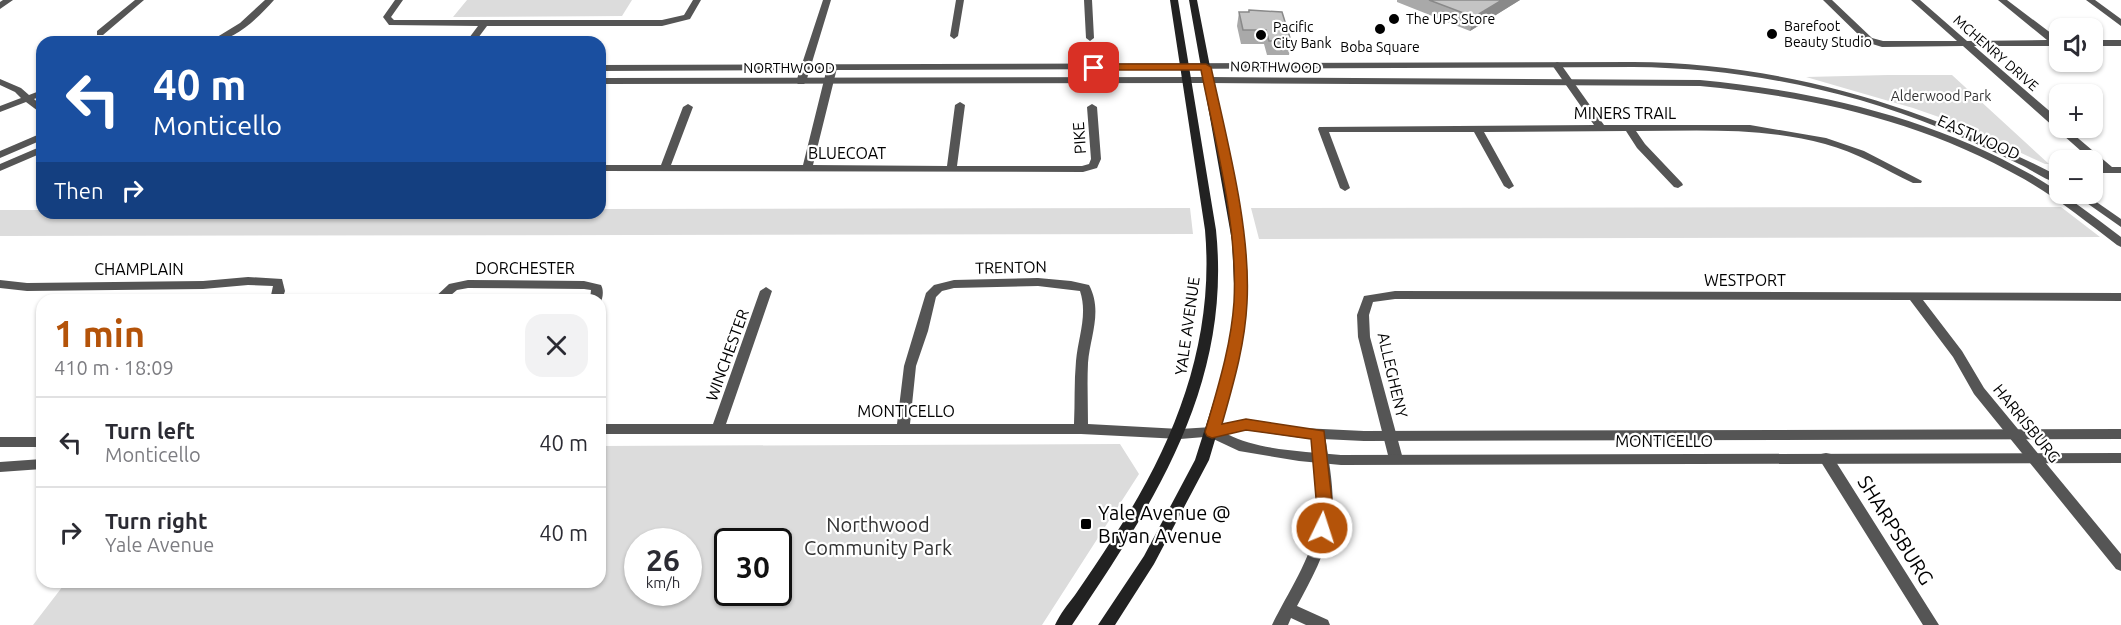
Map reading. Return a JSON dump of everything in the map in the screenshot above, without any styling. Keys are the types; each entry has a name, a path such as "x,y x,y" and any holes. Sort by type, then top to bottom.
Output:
{"main road":[{"name":"YALE AVENUE","path":"1063,625 1133,520 1180,434 1197,382 1206,344 1213,263 1207,202 1185,80 1174,0"},
{"path":"1106,625 1149,560 1181,502 1212,432 1233,359 1240,304 1238,241 1225,160 1193,0"}],"street":[{"path":"0,6 9,0"},
{"path":"100,33 140,0"},
{"path":"224,36 243,25 270,0"},
{"path":"399,0 388,13 387,17 392,23 662,23 681,20 691,12 697,0"},
{"path":"801,82 827,0"},
{"path":"954,36 960,0"},
{"path":"1088,0 1090,38"},
{"path":"1827,0 1869,40 1875,42 2049,43"},
{"name":"MCHENRY DRIVE","path":"1915,0 2049,117"},
{"path":"2001,0 2049,36"},
{"path":"2090,0 2121,23"},
{"path":"475,36 484,24"},
{"path":"2103,43 2121,43"},
{"path":"1557,65 1600,127"},
{"name":"NORTHWOOD","path":"606,68 1557,65 1678,66 1730,70"},
{"path":"807,168 832,68"},
{"name":"EASTWOOD","path":"1730,70 1800,82 1907,112 1971,137 2049,176"},
{"name":"NORTHWOOD","path":"606,81 1208,80 1735,85"},
{"path":"0,82 18,90 36,106"},
{"name":"EASTWOOD","path":"1735,85 1828,100 1893,118 1935,134 2046,188 2085,214 2121,243"},
{"path":"0,109 36,96"},
{"path":"952,168 960,105"},
{"path":"665,168 688,107"},
{"name":"PIKE","path":"1092,107 1096,159 1092,166"},
{"path":"1629,128 1641,146 1678,185"},
{"name":"MINERS TRAIL","path":"1345,188 1323,129 1750,128 1826,141 1860,153 1917,182"},
{"path":"1478,129 1509,186"},
{"name":"MCHENRY DRIVE","path":"2073,138 2109,170"},
{"path":"0,155 36,139"},
{"path":"0,168 36,151"},
{"name":"BLUECOAT","path":"606,168 1083,169 1092,166"},
{"path":"2103,170 2121,170"},
{"path":"2093,204 2121,224"},
{"name":"CHAMPLAIN","path":"0,284 27,286 202,285 248,281 278,282 278,294"},
{"name":"TRENTON","path":"903,429 910,366 922,331 930,296 938,288 954,284 1071,283 1085,288 1091,303 1083,353 1081,429"},
{"name":"DORCHESTER","path":"445,294 453,287 468,284 584,285 596,294"},
{"name":"WINCHESTER","path":"718,429 766,291"},
{"name":"WESTPORT","path":"1368,299 1395,295 2121,297"},
{"name":"HARRISBURG","path":"1914,297 1958,354 1979,391 2121,565"},
{"name":"ALLEGHENY","path":"1368,299 1363,315 1364,337 1396,459"},
{"name":"MONTICELLO","path":"606,429 1081,429 1180,434 1212,432 1246,424 1318,435 1389,436 2121,434"},
{"name":"MONTICELLO","path":"1212,432 1239,446 1321,459 2121,458"},
{"path":"1280,625 1310,563 1322,528 1325,510 1318,435"},
{"path":"0,442 36,441"},
{"name":"SHARPSBURG","path":"1826,458 1931,625"},
{"path":"0,467 36,464"},
{"path":"1288,609 1322,625"}],"green space":[{"path":"467,0 632,0 622,16 453,17"},
{"name":"Alderwood Park","path":"1952,75 2049,164 1959,124 1806,77"},
{"path":"2061,207 2100,237 1259,239 1251,208"},
{"path":"1190,208 1193,234 0,236 0,210 36,210 36,219 606,219 606,209"},
{"name":"Northwood Community Park","path":"1120,444 1139,474 1042,625 33,625 61,588 606,588 606,446"}],"building":[{"path":"1429,0 1502,0 1474,17"},
{"path":"1249,10 1282,12 1291,41 1269,41 1266,30 1243,30 1239,12 1249,12"}],"place":[{"name":"The UPS Store","path":"1394,19"},
{"name":"Boba Square","path":"1380,29"},
{"name":"Barefoot Beauty Studio","path":"1772,34"},
{"name":"Pacific City Bank","path":"1261,35"},
{"name":"Yale Avenue @ Bryan Avenue","path":"1086,524"}],"route":[{"path":"1094,68 1206,67 1225,160 1238,241 1240,272 1238,329 1233,359 1212,432 1246,424 1318,435 1325,510 1322,528"}]}
